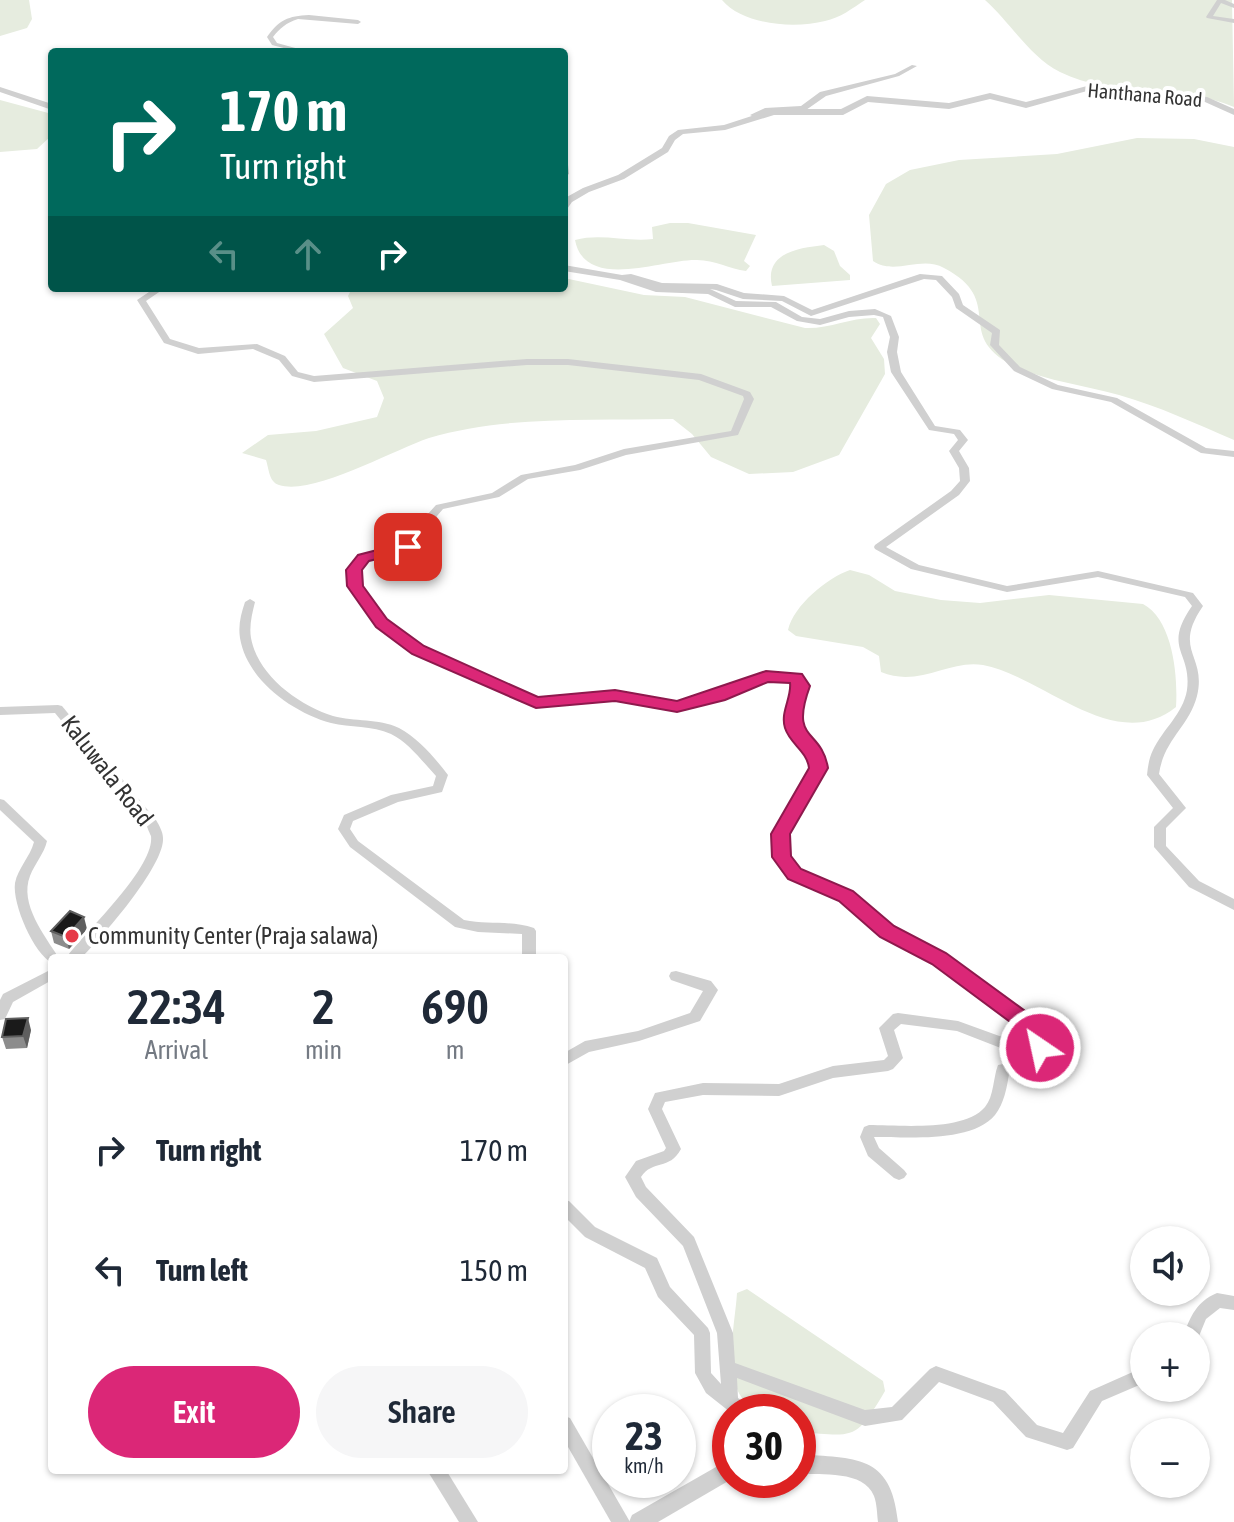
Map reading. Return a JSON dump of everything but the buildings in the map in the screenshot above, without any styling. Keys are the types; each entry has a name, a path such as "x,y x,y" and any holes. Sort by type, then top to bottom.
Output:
{"street":[{"path":"1234,6 1220,0 1209,17 1234,21"},
{"path":"280,48 270,37 275,28 288,19 303,15 358,22"},
{"path":"754,115 765,110 803,108 823,94 897,75 914,66"},
{"name":"Hanthana Road","path":"568,200 621,177 665,150 672,138 681,132 725,127 754,115 833,113 859,101 877,98 949,106 990,96 1026,105 1087,88 1207,100 1234,112"},
{"path":"0,89 48,106"},
{"path":"568,269 622,278 656,289 710,292 735,304 773,304 800,319 820,322 849,314 875,312 887,316 895,338 892,353 904,389 919,403 932,428 957,432 963,440 954,451 964,468 965,481 955,493 879,547 915,567 1007,589 1098,574 1189,595 1198,606 1181,633 1183,649 1193,675 1192,691 1184,715 1154,753 1153,775 1180,808 1160,827 1160,847 1194,884 1234,905"},
{"path":"622,278 631,277 662,286 717,287 743,296 784,299 811,313 923,276 939,278 956,296 959,306 997,332 994,345 1017,369 1055,387 1114,400 1204,451 1234,454"},
{"path":"154,292 141,300 167,341 198,351 254,346 282,358 295,374 314,379 514,363 568,362 701,377 747,394 749,399 735,433 624,452 577,468 525,477 495,495 440,507 432,515 428,539 363,558 354,570 355,586 381,623 418,650 536,703 615,696 677,707 719,696 766,676 796,678 801,686 793,707 793,725 798,737 817,757 818,768 781,834 782,857 794,874 846,896 887,931 939,959 1036,1030 1041,1037 1040,1048 1024,1051 958,1026 898,1018 886,1028 896,1058 888,1065 833,1072 779,1090 703,1089 660,1097 655,1109 674,1149 669,1156 641,1165 633,1177 641,1192 689,1242 725,1333 727,1367 733,1394"},
{"path":"250,602 243,618 252,663 284,694 325,718 400,733 442,775 438,789 395,798 348,818 344,829 354,844 460,924 476,929 519,927 529,931 529,954"},
{"name":"Kaluwala Road","path":"0,711 58,709 152,823 158,838 144,869 92,941 77,954"},
{"path":"0,803 41,841 37,859 25,874 21,887 31,926 49,954"},
{"path":"0,1015 8,998 48,976"},
{"path":"568,1058 585,1047 639,1036 695,1017 711,990 706,985 676,976"},
{"path":"899,1174 873,1152 867,1137 869,1131 942,1130 981,1121 992,1108 1003,1069 1048,1061 1060,1054 1061,1041 1052,1026 1039,1017 1036,1030"},
{"path":"568,1210 590,1232 651,1263 664,1292 702,1333 700,1373 717,1394"},
{"path":"1197,1322 1200,1314 1217,1300 1234,1303"},
{"path":"727,1367 865,1418 896,1414 936,1374 999,1396 1032,1431 1067,1442 1096,1396 1130,1381"},
{"path":"568,1431 621,1522"},
{"path":"816,1466 861,1471 875,1479 883,1491 888,1522"},
{"path":"439,1474 469,1522"},
{"path":"639,1522 712,1479"}],"shaded area":[{"path":"0,0 29,0 32,19 27,28 0,36"},
{"path":"722,0 865,0 836,18 799,25 756,20"},
{"path":"985,0 1232,0 1234,107 1191,95 1102,85 1060,72 1029,48"},
{"path":"0,100 48,113 48,139 37,149 0,152"},
{"path":"1137,138 1194,139 1234,147 1234,440 1134,399 1051,379 1012,365 985,341 978,305 963,280 935,265 890,267 873,261 869,215 886,184 910,170 959,160 1057,154"},
{"path":"688,223 756,235 744,261 750,266 746,271 697,260 609,269 593,265 582,256 575,240 594,237 653,239 652,227"},
{"path":"824,245 834,251 840,266 850,275 850,280 772,286 773,266 779,259 795,250"},
{"path":"568,279 644,295 685,297 805,328 876,318 880,324 871,338 884,359 885,374 839,455 793,472 749,474 711,457 692,434 673,419 550,421 458,431 429,438 332,478 294,487 279,485 273,481 266,460 242,453 268,435 316,431 377,417 384,398 377,381 343,368 324,334 353,308 348,296 350,292 568,292"},
{"path":"850,570 869,575 895,591 941,600 980,603 1049,595 1143,604 1161,622 1172,650 1176,707 1153,720 1129,723 1104,718 1006,672 983,665 958,666 908,677 895,676 881,672 879,656 863,647 796,636 788,630 804,602 831,579"},
{"path":"747,1289 883,1381 885,1391 859,1427 843,1434 816,1433 816,1394 740,1394 732,1360 737,1293"}],"place":[{"name":"Community Center (Praja salawa)","path":"72,936"}],"route":[{"path":"408,547 363,558 354,570 355,586 381,623 418,650 536,703 615,696 636,697 677,707 719,696 766,676 796,678 801,686 793,707 793,725 798,737 817,757 818,768 781,834 782,857 794,874 846,896 887,931 939,959 1036,1030 1041,1037 1040,1048"}]}
